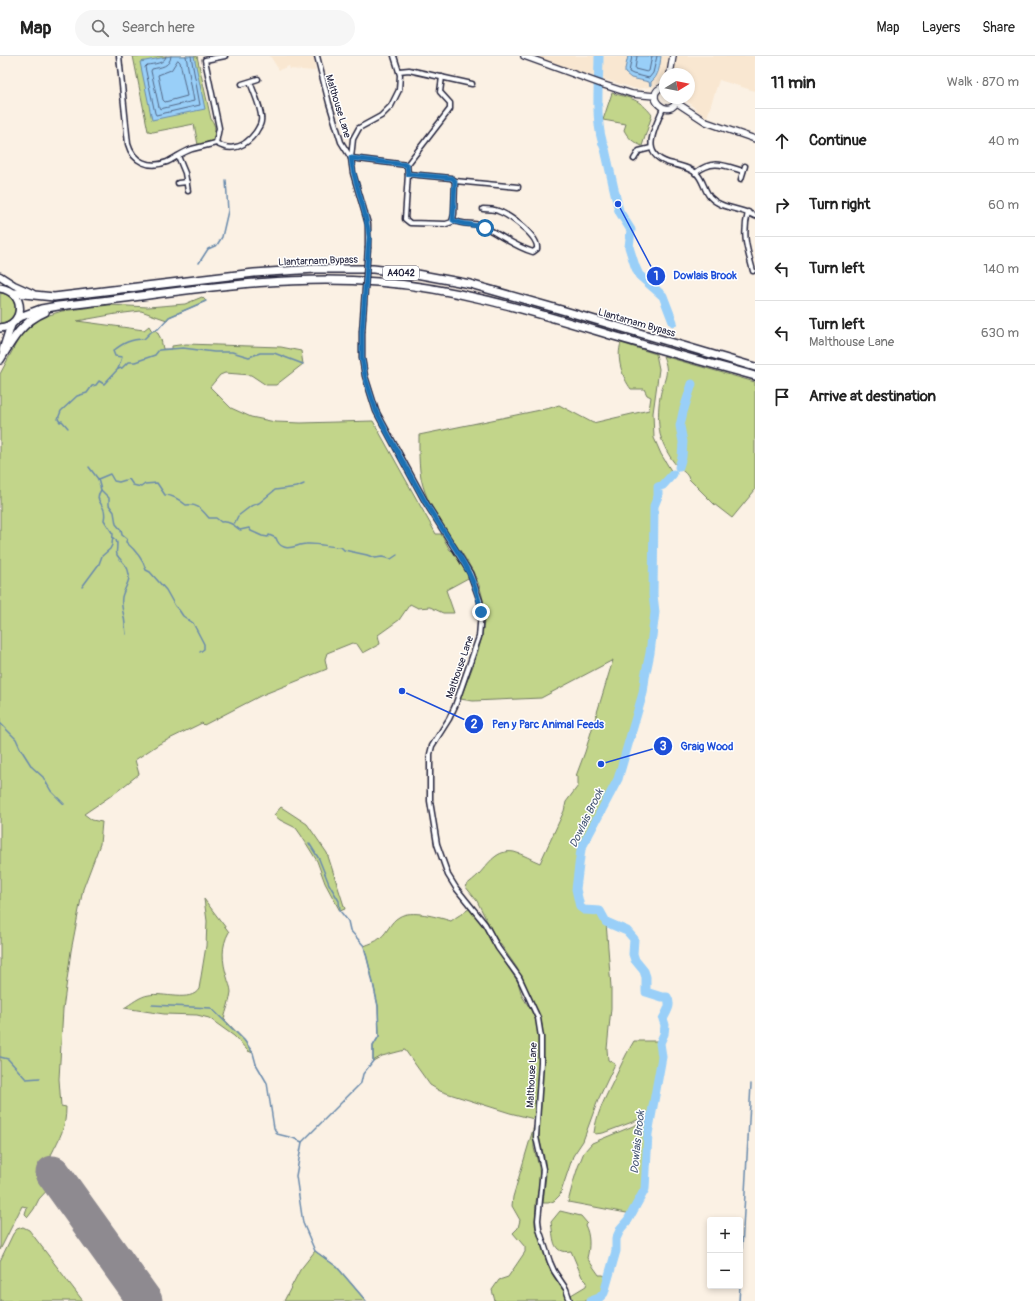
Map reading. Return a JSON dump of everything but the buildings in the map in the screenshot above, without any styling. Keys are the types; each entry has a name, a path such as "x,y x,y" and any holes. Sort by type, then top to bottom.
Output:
{"highway":[{"name":"Llantarnam Bypass","path":"3,288 14,293 54,297 254,273 314,269 372,269 416,274 470,284 755,367"},
{"name":"Llantarnam Bypass","path":"17,318 41,309 58,306 230,285 330,280 378,282 442,290 508,305 577,324 638,344 755,376"},
{"path":"0,328 11,325 20,312 20,305 14,293"},
{"name":"A4042","path":"0,359 15,335 27,323 39,314 58,306"},
{"name":"A4042","path":"0,359 11,325"}],"main road":[{"path":"0,276 21,289 37,296"},
{"path":"0,283 3,288"}],"street":[{"path":"119,56 128,144 135,158 144,164 149,165 165,163 192,149 216,143 227,148 232,148 243,144 252,137 260,126 261,117 250,82"},
{"path":"216,143 218,128 205,58 225,56"},
{"name":"Malthouse Lane","path":"317,56 341,142 351,158 353,173 368,224 368,247 362,332 362,358 365,376 376,411 426,503 470,573 480,600 481,618 479,637 455,706 449,719 432,746 430,754 430,801 437,844 448,875 456,888 485,924 498,948 516,971 538,1018 541,1037 541,1062 536,1137 543,1169 538,1220 539,1229 550,1262 566,1289 570,1301"},
{"path":"394,56 399,71 400,85 391,106 381,116 359,128 353,139 351,158 407,165"},
{"path":"524,56 632,94 655,96"},
{"path":"671,68 673,56"},
{"path":"399,71 409,70 472,84"},
{"path":"442,78 440,92 450,103 450,109 407,165 408,174 404,218 410,223 446,224 453,220"},
{"path":"242,84 258,79"},
{"path":"659,89 655,96 656,102 663,108 671,108 674,104"},
{"path":"682,104 706,122 755,139"},
{"path":"663,108 651,139 651,148 654,153 664,162 685,167 695,172 710,197 715,202 748,212 755,216"},
{"path":"634,159 639,151 651,148"},
{"path":"178,156 185,173 188,191"},
{"path":"695,172 710,164 719,164 743,171"},
{"path":"740,179 745,166"},
{"path":"408,174 452,178 455,181 518,187"},
{"path":"453,220 455,181"},
{"path":"178,184 187,182"},
{"path":"453,220 460,224 478,224 520,248 532,252 537,249 536,242 517,222 497,211 483,209"},
{"path":"748,212 744,229 753,271"}],"shaded area":[{"path":"270,56 314,56 315,71 290,69 289,66 279,70"},
{"path":"534,56 755,56 755,91 719,80 707,117 701,114 690,104 695,104 695,68 659,68 659,82 655,86 637,89 583,73"}],"green space":[{"path":"133,56 197,56 211,119 215,127 213,140 198,145 194,124 153,132 148,131"},
{"path":"612,93 639,102 652,115 642,146 629,138 624,130 626,124 603,120"},
{"path":"0,293 11,298 15,308 11,318 0,323"},
{"path":"202,297 206,301 169,317 167,320 141,311 77,321 144,330 149,326 152,331 156,330 161,339 163,349 172,349 172,346 186,344 281,347 301,351 303,364 276,385 266,385 251,375 225,373 220,375 210,387 231,408 251,417 275,422 301,423 373,421 436,534 441,534 450,550 454,551 470,577 446,590 454,613 443,613 430,607 418,608 410,604 399,620 378,635 380,644 363,653 357,644 352,643 327,653 325,659 327,669 262,695 204,725 202,723 159,744 135,760 139,774 115,793 84,814 92,820 102,822 100,844 83,889 71,951 63,1009 59,1079 61,1106 66,1107 66,1114 62,1132 51,1155 155,1301 139,1301 52,1185 39,1199 28,1217 25,1214 27,1207 22,1206 0,1250 0,374 19,338 31,324 43,317 62,311 109,305 148,307 185,304"},
{"path":"621,343 656,354 659,369 653,413 654,438 661,454 673,474 663,485 658,487 658,496 654,506 653,595 655,612 643,693 618,779 581,849 576,889 580,907 584,910 600,911 606,922 611,987 611,1008 607,1049 608,1060 615,1064 598,1100 583,1141 573,1156 560,1195 554,1201 543,1203 546,1175 545,1161 539,1137 543,1066 542,1025 538,1012 517,968 494,935 477,901 465,886 479,874 490,861 503,853 514,852 540,863 564,811 566,802 578,786 578,776 576,776 585,752 613,660 541,698 473,701 460,699 477,655 483,632 484,608 476,577 440,521 425,492 420,471 419,435 559,405 593,423 649,410 651,397 647,395 644,389 631,389 625,379 619,355"},
{"path":"663,356 755,382 755,490 732,518 714,504 689,479 674,462 665,447 660,434 658,416 661,391 666,377 666,368"},
{"path":"281,807 307,824 327,853 345,909 340,911 325,883 317,861 296,828 280,820 274,815"},
{"path":"204,899 229,932 226,937 223,954 224,965 231,992 224,1019 244,1040 253,1053 248,1051 234,1036 209,1018 197,1015 164,1014 124,1008 139,998 146,996 155,994 183,996 195,993 199,989 206,946 207,921"},
{"path":"470,908 480,921 492,943 518,982 522,996 536,1020 539,1057 534,1119 440,1091 430,1085 405,1050 382,1056 373,1061 373,1046 379,1036 378,1006 364,946 383,936 393,922 404,915 424,914 451,921"},
{"path":"634,1041 661,1041 662,1057 651,1115 603,1133 595,1134 595,1127 601,1108"},
{"path":"650,1119 645,1189 632,1214 568,1202 584,1152 592,1143"},
{"path":"534,1126 534,1148 539,1167 540,1179 536,1202 535,1225 545,1258 554,1277 564,1291 567,1301 495,1301 492,1290 499,1280 508,1277 525,1252 525,1247 513,1233 518,1228 520,1220 512,1206 513,1197"},
{"path":"560,1211 581,1216 587,1223 585,1225 589,1237 589,1250 587,1258 599,1275 609,1278 604,1291 592,1300 572,1301 571,1295 586,1286 587,1282 582,1277 571,1251 565,1252 557,1248 553,1239 551,1222"},
{"path":"23,1227 29,1230 83,1301 0,1301 0,1261 13,1234 17,1229"},
{"path":"315,1251 337,1267 366,1301 284,1301 300,1270"}],"water":[{"path":"171,56 194,56 205,109 152,120 140,62"},
{"path":"628,56 661,56 660,67 650,86 649,82 631,78 625,73"}],"waterway":[{"name":"Dowlais Brook","path":"599,56 599,128 619,211 631,230 629,247 639,275 663,296 673,322"},
{"path":"199,263 208,249 217,245 222,237 228,211 226,180"},
{"path":"68,428 58,419 61,411 77,396 87,393 92,386 96,385 99,381 104,384 118,369 122,357 115,356 113,351 127,342 144,339 152,331 158,329 169,317 206,301"},
{"path":"118,369 122,368 128,362 135,362 155,355 159,350 183,348 214,352 232,352 249,357 260,353 274,353 303,364"},
{"name":"Dowlais Brook","path":"679,467 682,457 683,442 680,426 692,384"},
{"path":"89,467 98,479 101,490 109,498 109,505 114,512 116,524 121,530 122,535 127,539 126,542 138,554 146,570 150,572 166,590 175,606 183,616 193,623 204,644 204,649 200,652"},
{"path":"98,479 110,474 114,481 119,482 129,479 133,485 141,487 145,484 157,483 165,495 174,497 186,505 196,506 209,518 216,518 221,522 229,523 240,530 249,528 251,531 262,536 268,537 269,535 276,538 280,545 286,548 303,544 314,544 341,547 344,550 375,558 382,557 391,559 397,555"},
{"name":"Dowlais Brook","path":"591,1301 599,1298 604,1293 616,1251 616,1239 645,1189 648,1134 662,1057 660,1043 664,1034 665,1025 663,1019 669,1003 667,997 646,992 646,977 644,971 635,960 633,954 634,939 627,931 606,922 600,911 584,910 580,907 576,889 581,849 618,779 643,693 655,612 653,595 654,506 658,496 658,487 663,485 673,474"},
{"path":"234,524 238,516 251,506 259,503 275,490 297,487 304,484"},
{"path":"82,587 99,564 102,556 110,549 112,545 113,534 104,520 104,510 98,498 101,490"},
{"path":"113,538 117,542 117,555 126,566 129,574 122,597 126,634"},
{"path":"0,723 16,739 32,767 43,777 51,791 64,804"},
{"path":"302,1142 361,1083 363,1074 373,1061 373,1046 379,1036 378,1006 364,946 350,930 348,921 340,911 339,901 329,884 319,859 309,843"},
{"path":"152,1005 211,1008 244,1040 253,1053 256,1064 267,1083 274,1128 277,1134 302,1142 296,1176 303,1223 315,1251 337,1267 366,1301"},
{"path":"0,1057 8,1059 26,1079 40,1078"},
{"path":"742,1253 751,1084"},
{"path":"739,1301 740,1289"}],"runway":[{"path":"53,1173 145,1301"}],"place":[{"name":"Dowlais Brook","path":"618,204"},
{"name":"Pen y Parc Animal Feeds","path":"402,691"},
{"name":"Graig Wood","path":"601,764"}],"route":[{"path":"481,612 480,600 470,573 426,503 376,411 370,394 362,358 362,332 369,237 368,224 353,173 351,158 407,165 408,174 452,178 455,181 453,220 460,224 478,224 485,228"}]}
